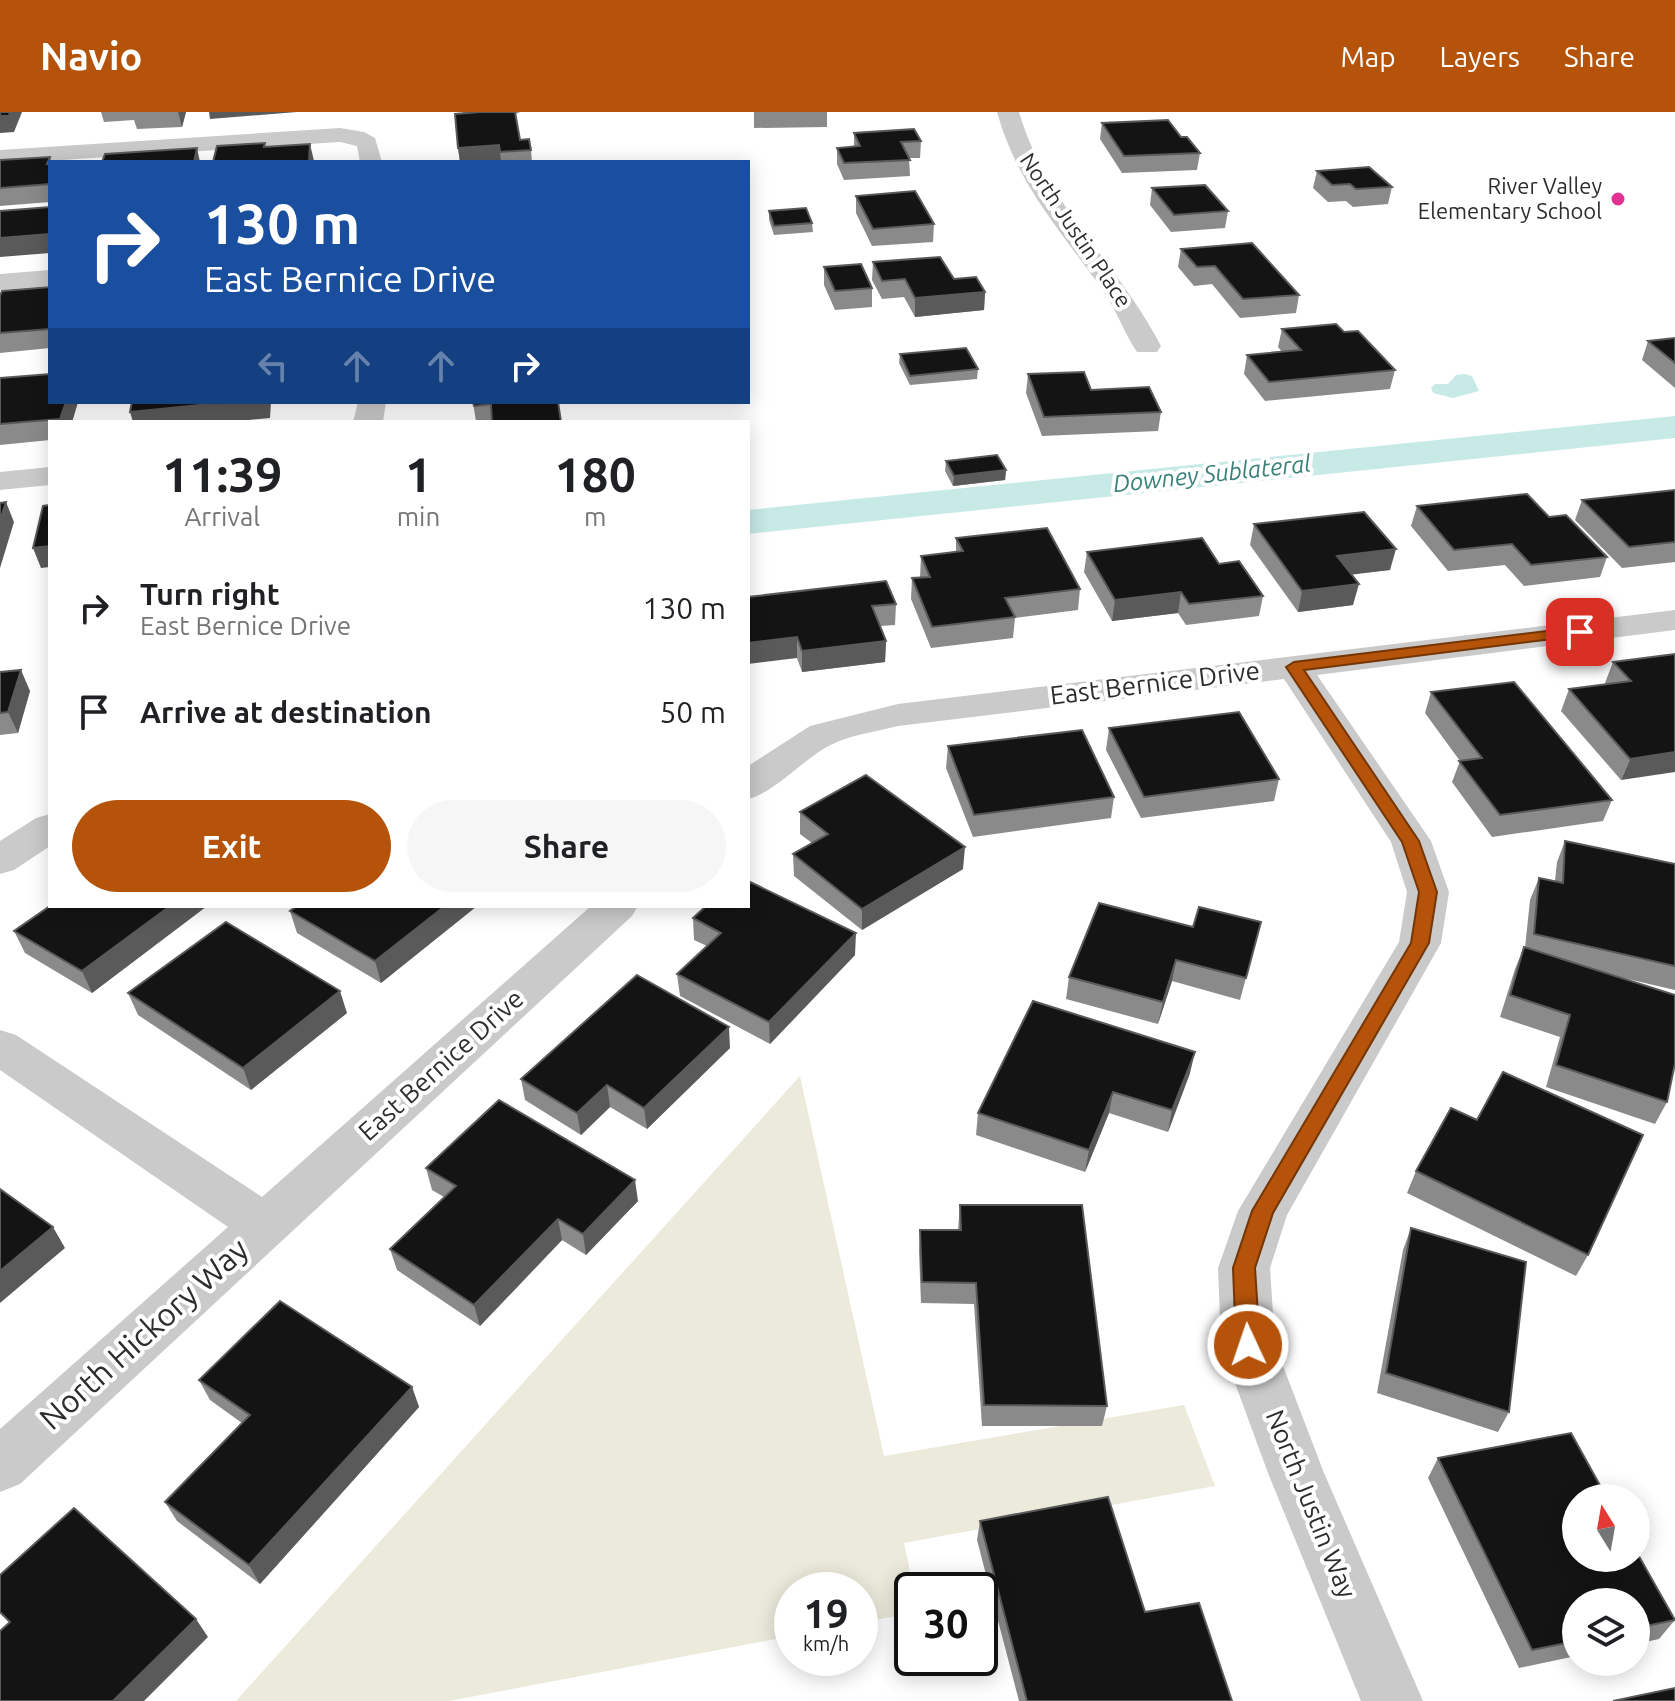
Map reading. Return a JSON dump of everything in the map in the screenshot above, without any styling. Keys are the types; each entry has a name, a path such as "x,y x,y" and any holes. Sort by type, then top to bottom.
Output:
{"street":[{"name":"North Justin Place","path":"1008,112 1021,153 1050,200 1134,315 1147,346"},
{"path":"0,157 318,135 356,137 367,143 371,160"},
{"path":"0,282 48,278"},
{"path":"0,481 48,476"},
{"name":"East Bernice Drive","path":"750,785 768,769 823,734 898,715 1675,620"},
{"name":"North Justin Way","path":"1294,667 1411,841 1428,892 1420,943 1263,1211 1244,1268 1248,1345 1296,1473 1392,1701"},
{"path":"0,860 48,828"},
{"name":"East Bernice Drive","path":"265,1225 615,908"},
{"name":"North Hickory Way","path":"0,1047 265,1225 0,1465"}],"shaded area":[{"path":"800,1076 884,1456 1184,1405 1215,1486 904,1543 910,1572 894,1572 894,1616 878,1620 878,1572 774,1572 774,1639 449,1701 236,1701"}],"water":[{"path":"1456,375 1472,376 1479,391 1453,398 1433,393 1431,388 1435,384 1448,384"}],"building":[{"path":"515,112 520,140 529,139 531,150 500,152 499,145 458,148 455,114"},
{"path":"1168,120 1181,137 1187,137 1200,153 1124,156 1102,123"},
{"path":"914,129 921,141 901,142 910,160 844,163 837,148 860,146 854,133"},
{"path":"310,144 309,160 214,160 217,146"},
{"path":"197,148 194,160 103,160 105,154"},
{"path":"50,157 47,164 48,184 0,188 0,160"},
{"path":"1369,167 1392,187 1356,189 1350,184 1332,185 1317,171"},
{"path":"1205,185 1228,211 1174,215 1152,188"},
{"path":"915,191 934,224 873,229 856,196"},
{"path":"48,207 48,234 0,238 0,211"},
{"path":"806,208 812,223 774,226 769,211"},
{"path":"1252,243 1299,295 1243,299 1215,266 1197,267 1181,249"},
{"path":"940,257 954,279 976,277 985,292 915,298 905,279 882,281 873,262"},
{"path":"861,264 872,288 835,291 824,267"},
{"path":"48,287 48,329 0,333 2,291"},
{"path":"1336,324 1344,332 1358,331 1395,370 1269,382 1247,355 1301,350 1282,329"},
{"path":"1675,338 1675,363 1648,341"},
{"path":"966,348 978,369 910,376 900,354"},
{"path":"1084,372 1091,390 1149,387 1161,412 1044,417 1028,374"},
{"path":"48,374 48,404 65,404 60,419 0,424 0,378"},
{"path":"132,404 210,404 130,412"},
{"path":"491,404 558,404 561,420 492,420"},
{"path":"997,455 1006,470 954,476 946,461"},
{"path":"1675,490 1675,542 1629,547 1582,500"},
{"path":"1527,494 1549,517 1566,515 1607,557 1531,565 1512,544 1454,550 1417,506"},
{"path":"6,502 0,521 0,503"},
{"path":"48,505 48,546 33,548 43,506"},
{"path":"1364,512 1396,549 1337,556 1359,584 1302,591 1254,524"},
{"path":"1047,528 1080,589 1005,598 1015,617 932,627 912,578 930,577 921,556 963,551 956,538"},
{"path":"1202,538 1219,564 1239,561 1263,596 1189,604 1181,592 1115,600 1087,552"},
{"path":"886,581 896,604 872,606 886,641 802,651 797,637 750,643 750,597"},
{"path":"1675,654 1675,752 1630,759 1569,689 1631,681 1613,662"},
{"path":"21,670 8,712 0,713 0,672"},
{"path":"1514,682 1612,800 1500,815 1459,761 1482,758 1431,692"},
{"path":"1239,712 1279,779 1144,797 1109,728"},
{"path":"1082,730 1114,797 974,815 948,746"},
{"path":"866,775 965,847 862,909 793,854 828,834 800,812"},
{"path":"1565,841 1675,864 1675,966 1534,934 1539,878 1563,883"},
{"path":"750,882 856,933 769,1022 677,974 721,933 693,918 704,908 750,908"},
{"path":"1099,903 1193,927 1199,907 1261,922 1246,978 1176,960 1163,1002 1069,977"},
{"path":"48,907 167,908 82,971 14,931"},
{"path":"294,908 442,908 375,961 290,911"},
{"path":"226,922 340,991 243,1068 128,993"},
{"path":"1524,947 1675,995 1675,1063 1667,1102 1556,1065 1570,1015 1510,995"},
{"path":"637,975 729,1027 644,1108 607,1085 577,1113 521,1079"},
{"path":"1033,1001 1195,1052 1172,1110 1113,1092 1089,1150 978,1113"},
{"path":"1503,1072 1643,1135 1588,1255 1416,1171 1451,1108 1477,1120"},
{"path":"499,1100 635,1180 583,1234 558,1219 474,1305 390,1249 456,1186 426,1168"},
{"path":"0,1189 53,1227 0,1271"},
{"path":"960,1205 1082,1205 1107,1406 984,1405 976,1283 922,1282 920,1230 961,1230"},
{"path":"1411,1228 1526,1262 1509,1412 1386,1373"},
{"path":"280,1301 412,1387 249,1565 165,1502 250,1415 199,1380"},
{"path":"1571,1433 1599,1484 1562,1484 1562,1572 1648,1572 1675,1620 1650,1625 1650,1588 1562,1588 1562,1644 1532,1650 1438,1458"},
{"path":"1108,1497 1145,1612 1199,1603 1232,1701 1027,1701 998,1590 998,1572 993,1572 980,1521"},
{"path":"74,1508 196,1619 113,1701 0,1701 0,1631 10,1622 0,1612 0,1575"},
{"path":"1675,1688 1675,1701 1613,1701"}],"waterway":[{"name":"Downey Sublateral","path":"750,522 1675,427"}],"place":[{"name":"River Valley Elementary School","path":"1618,199"}],"route":[{"path":"1248,1345 1244,1268 1263,1211 1420,943 1428,892 1411,841 1294,667 1580,632"}]}
